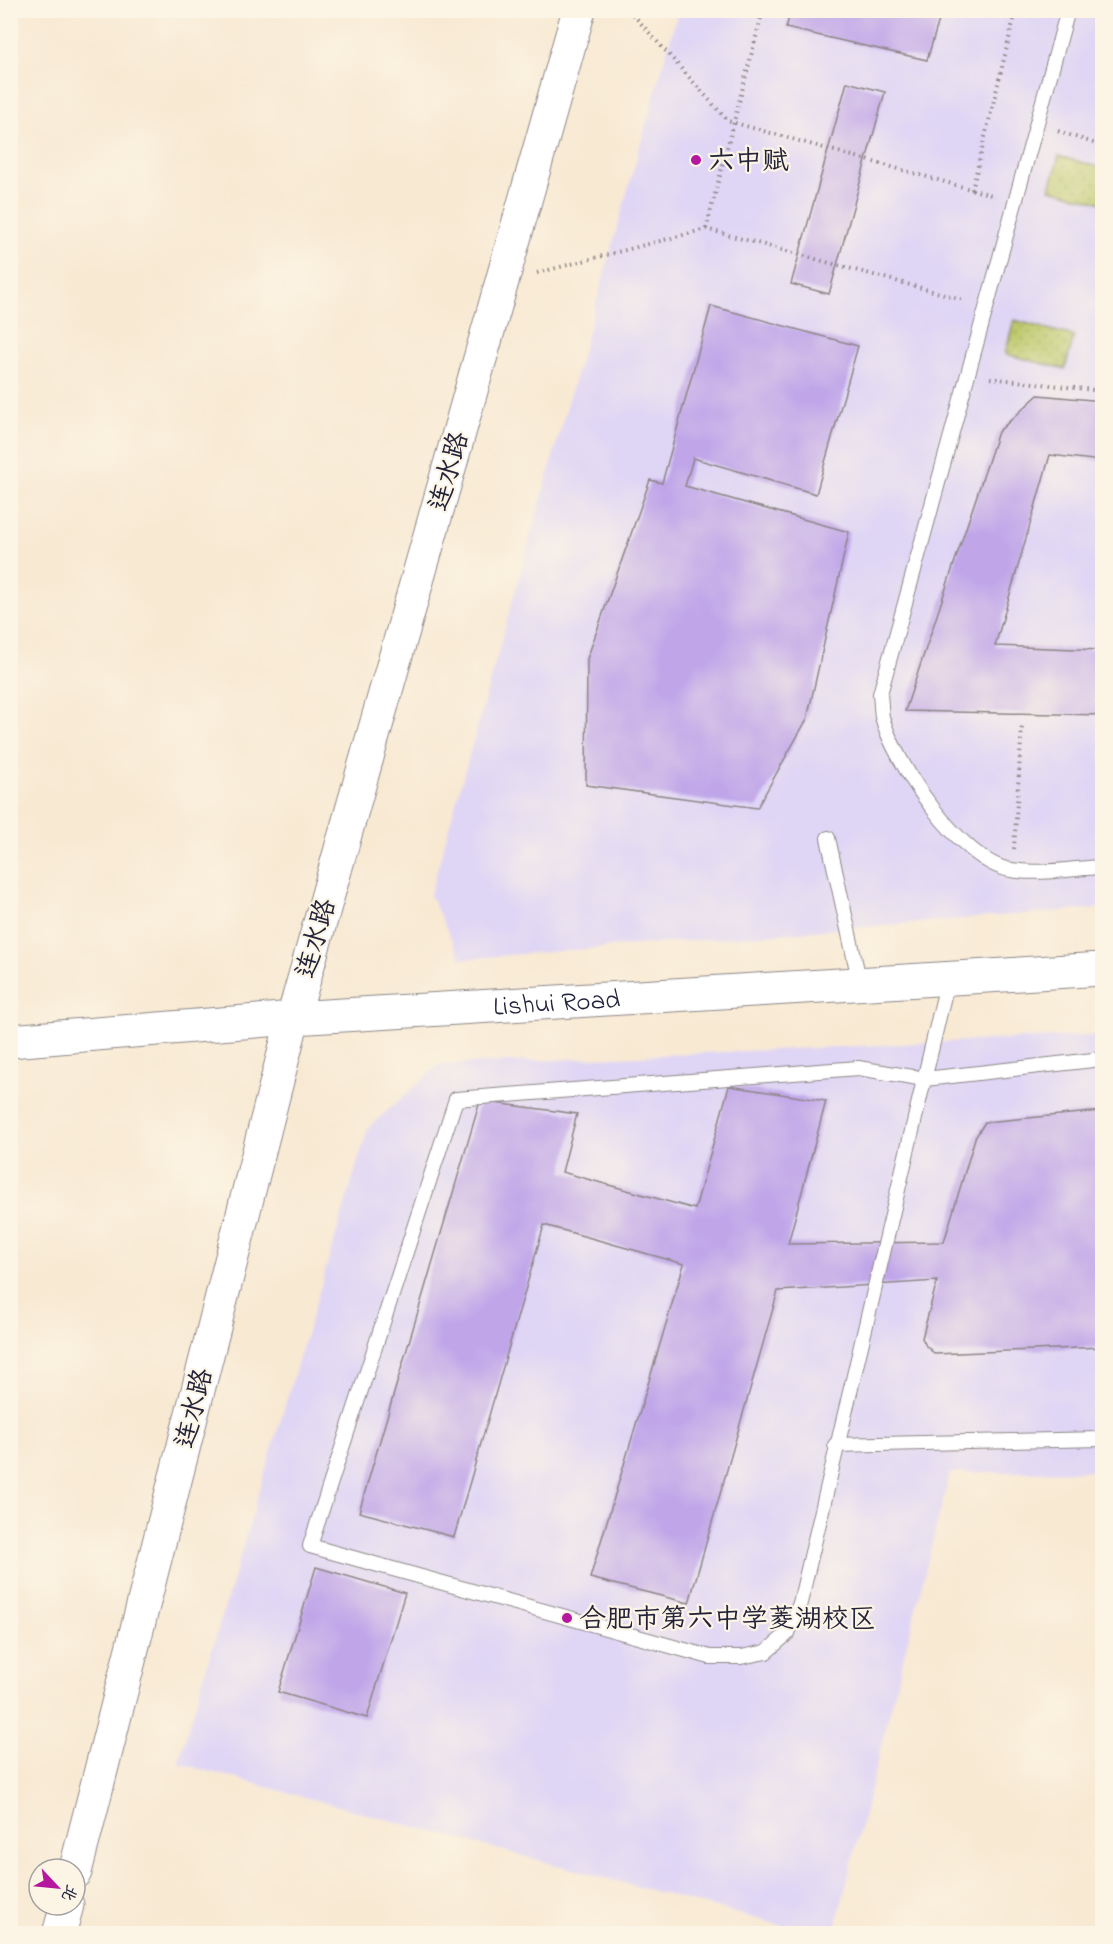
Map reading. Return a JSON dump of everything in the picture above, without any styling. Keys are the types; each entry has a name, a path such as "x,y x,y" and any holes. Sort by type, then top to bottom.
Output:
{"street":[{"name":"连水路","path":"79,1857 293,1018 579,10"},
{"name":"Lishui Road","path":"10,1041 293,1018 1102,969"},
{"path":"59,1934 64,1917"}],"lane":[{"path":"1068,10 880,694 882,717 900,757 958,838 987,860 1012,871 1102,867"},
{"path":"828,838 860,984"},
{"path":"948,979 925,1079 835,1445 800,1603 788,1633 766,1652 755,1655 710,1657 310,1546 456,1099 858,1068 925,1079 1102,1059"},
{"path":"835,1445 1102,1439"}],"path":[{"path":"629,10 728,121 1016,202"},
{"path":"706,229 736,123 763,10"},
{"path":"972,190 1016,10"},
{"path":"1037,124 1102,146"},
{"path":"502,282 706,229 987,306"},
{"path":"968,376 1102,391"},
{"path":"1012,871 1022,725"}],"shaded area":[{"path":"678,11 1102,11 1102,908 461,959 430,895"},
{"name":"合肥市第六中学菱湖校区","path":"1102,1030 1102,1471 950,1473 834,1933 809,1933 178,1763 368,1128 439,1065 1101,1035"}],"green space":[{"path":"1059,156 1102,168 1102,203 1050,189"},
{"path":"1014,320 1074,336 1065,369 1005,354"}],"building":[{"path":"791,10 942,10 927,60 786,28"},
{"path":"1102,24 1102,60 1095,49"},
{"path":"847,82 885,92 829,294 791,284"},
{"path":"711,306 858,346 816,494 693,458 685,486 849,532 807,719 757,808 586,785 587,659 650,480 662,483"},
{"path":"1038,395 1102,401 1102,461 1050,455 995,646 1102,650 1102,715 905,711 998,432"},
{"path":"729,1086 826,1101 788,1244 944,1242 975,1138 985,1122 1102,1111 1102,1347 935,1354 926,1346 922,1338 937,1281 778,1291 689,1603 590,1578 684,1264 544,1225 454,1537 359,1512 480,1101 577,1114 562,1172 695,1209"},
{"path":"316,1567 405,1593 367,1718 278,1692"}],"place":[{"name":"六中赋","path":"696,160"},
{"name":"合肥市第六中学菱湖校区","path":"567,1618"}]}
